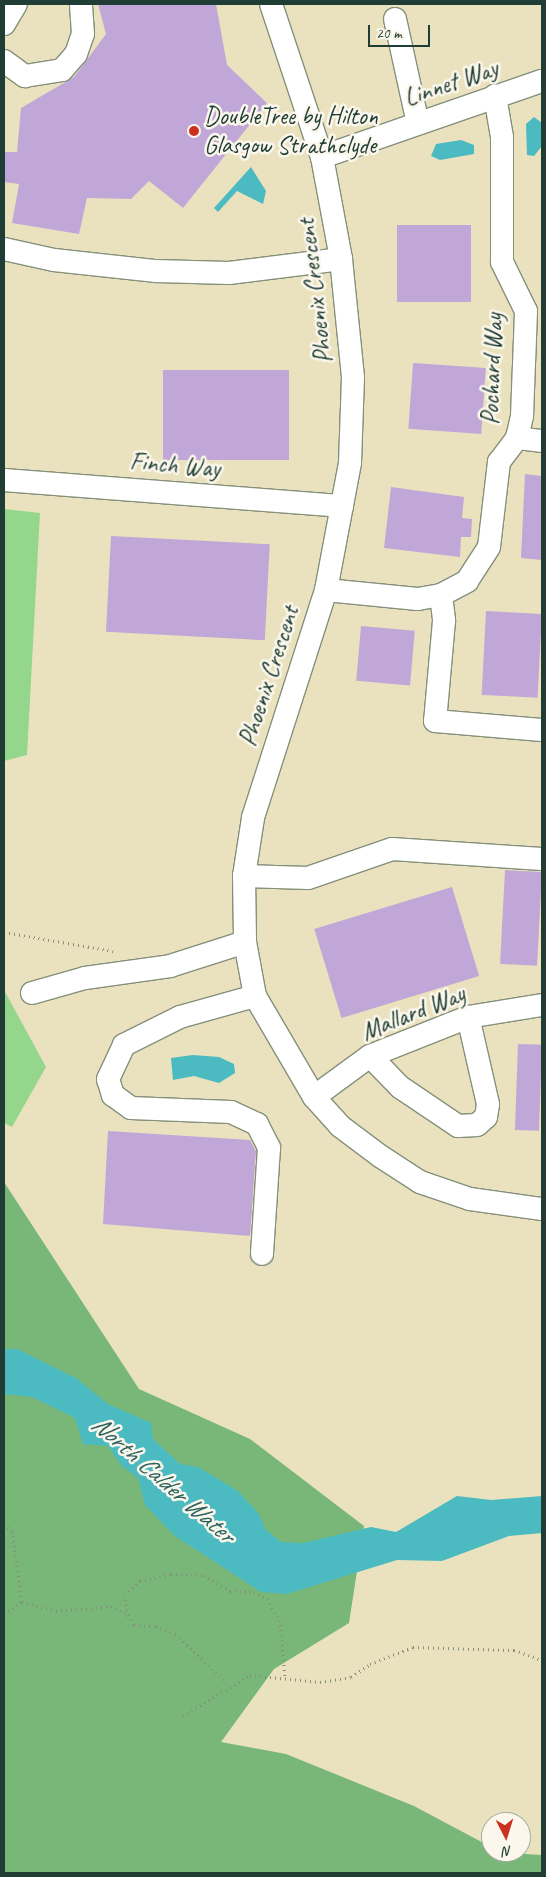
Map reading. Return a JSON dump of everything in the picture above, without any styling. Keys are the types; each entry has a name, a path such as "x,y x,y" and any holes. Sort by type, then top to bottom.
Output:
{"street":[{"path":"4,24 16,4"},
{"path":"4,61 24,76 62,70 76,54 83,34 81,4"},
{"name":"Phoenix Crescent","path":"271,4 322,157 341,259 353,377 350,463 326,590 253,818 244,876 245,942 255,996 280,1045 314,1096 340,1126 420,1182 470,1199 542,1209"},
{"path":"395,19 418,124"},
{"name":"Linnet Way","path":"322,157 542,81"},
{"name":"Pochard Way","path":"326,590 418,599 441,595 467,581 488,547 499,462 517,438 534,312 502,262 502,137 495,96"},
{"path":"4,249 54,260 156,271 229,273 341,259"},
{"path":"517,438 542,441"},
{"name":"Finch Way","path":"4,480 342,506"},
{"path":"441,595 444,621 436,722 542,730"},
{"path":"244,876 308,878 392,849 542,859"},
{"path":"32,993 85,978 170,966 245,942"},
{"path":"255,996 180,1017 124,1045 108,1079 113,1096 131,1108 231,1112 257,1124 269,1148 262,1254"},
{"name":"Mallard Way","path":"314,1096 370,1056 468,1016 542,1005"},
{"path":"370,1056 400,1087 458,1126 477,1124 486,1117 488,1104 468,1016"}],"path":[{"path":"4,932 102,946 120,954"},
{"path":"4,1524 12,1531 22,1602"},
{"path":"228,1685 176,1634 156,1626 134,1625 128,1615 125,1595 140,1582 171,1574 204,1575 230,1590 254,1592 267,1599 280,1620 285,1677"},
{"path":"4,1614 22,1602 56,1611 111,1606 128,1615"},
{"path":"183,1716 228,1685 250,1675 320,1682 351,1678 370,1664 413,1647 514,1650 542,1660"}],"green space":[{"path":"4,509 40,513 27,755 4,761"},
{"path":"4,990 46,1067 12,1127 4,1123"},
{"path":"4,1182 139,1389 250,1439 364,1526 349,1623 274,1669 221,1742 286,1754 414,1806 481,1842 481,1862 531,1862 531,1854 542,1855 542,1873 4,1873"}],"water":[{"path":"534,117 542,123 542,146 534,156 527,155 526,124"},
{"path":"461,140 474,145 474,154 440,160 431,156 436,144"},
{"path":"251,167 266,191 263,204 237,191 218,212 214,208"},
{"path":"193,1055 219,1057 234,1064 235,1073 219,1083 194,1076 173,1080 171,1058"},
{"name":"North Calder Water","path":"4,1349 17,1349 76,1378 108,1404 151,1423 153,1439 180,1464 198,1467 238,1491 259,1514 265,1529 281,1542 303,1543 371,1527 396,1532 457,1496 491,1500 542,1496 542,1533 509,1536 442,1561 397,1560 287,1594 261,1592 175,1536 145,1505 138,1478 122,1466 108,1446 83,1444 75,1418 32,1397 4,1394"}],"building":[{"path":"98,4 216,4 227,65 267,103 183,208 149,181 131,199 87,198 79,234 12,223 19,184 4,182 4,152 17,152 21,108 74,77 106,34"},
{"path":"397,225 471,225 471,302 397,302"},
{"path":"413,363 486,368 481,434 408,429"},
{"path":"163,370 289,370 289,460 163,460"},
{"path":"525,474 542,476 542,560 521,558"},
{"path":"391,487 464,497 462,518 472,519 471,537 461,537 460,557 384,548"},
{"path":"111,536 270,544 265,640 106,632"},
{"path":"486,611 542,614 538,698 482,695"},
{"path":"361,626 415,631 410,685 356,681"},
{"path":"505,870 542,872 537,966 500,964"},
{"path":"452,887 479,976 341,1018 314,929"},
{"path":"518,1044 542,1045 539,1131 515,1130"},
{"path":"108,1131 250,1140 256,1151 250,1236 103,1224"}],"place":[{"name":"DoubleTree by Hilton Glasgow Strathclyde","path":"194,131"}]}
